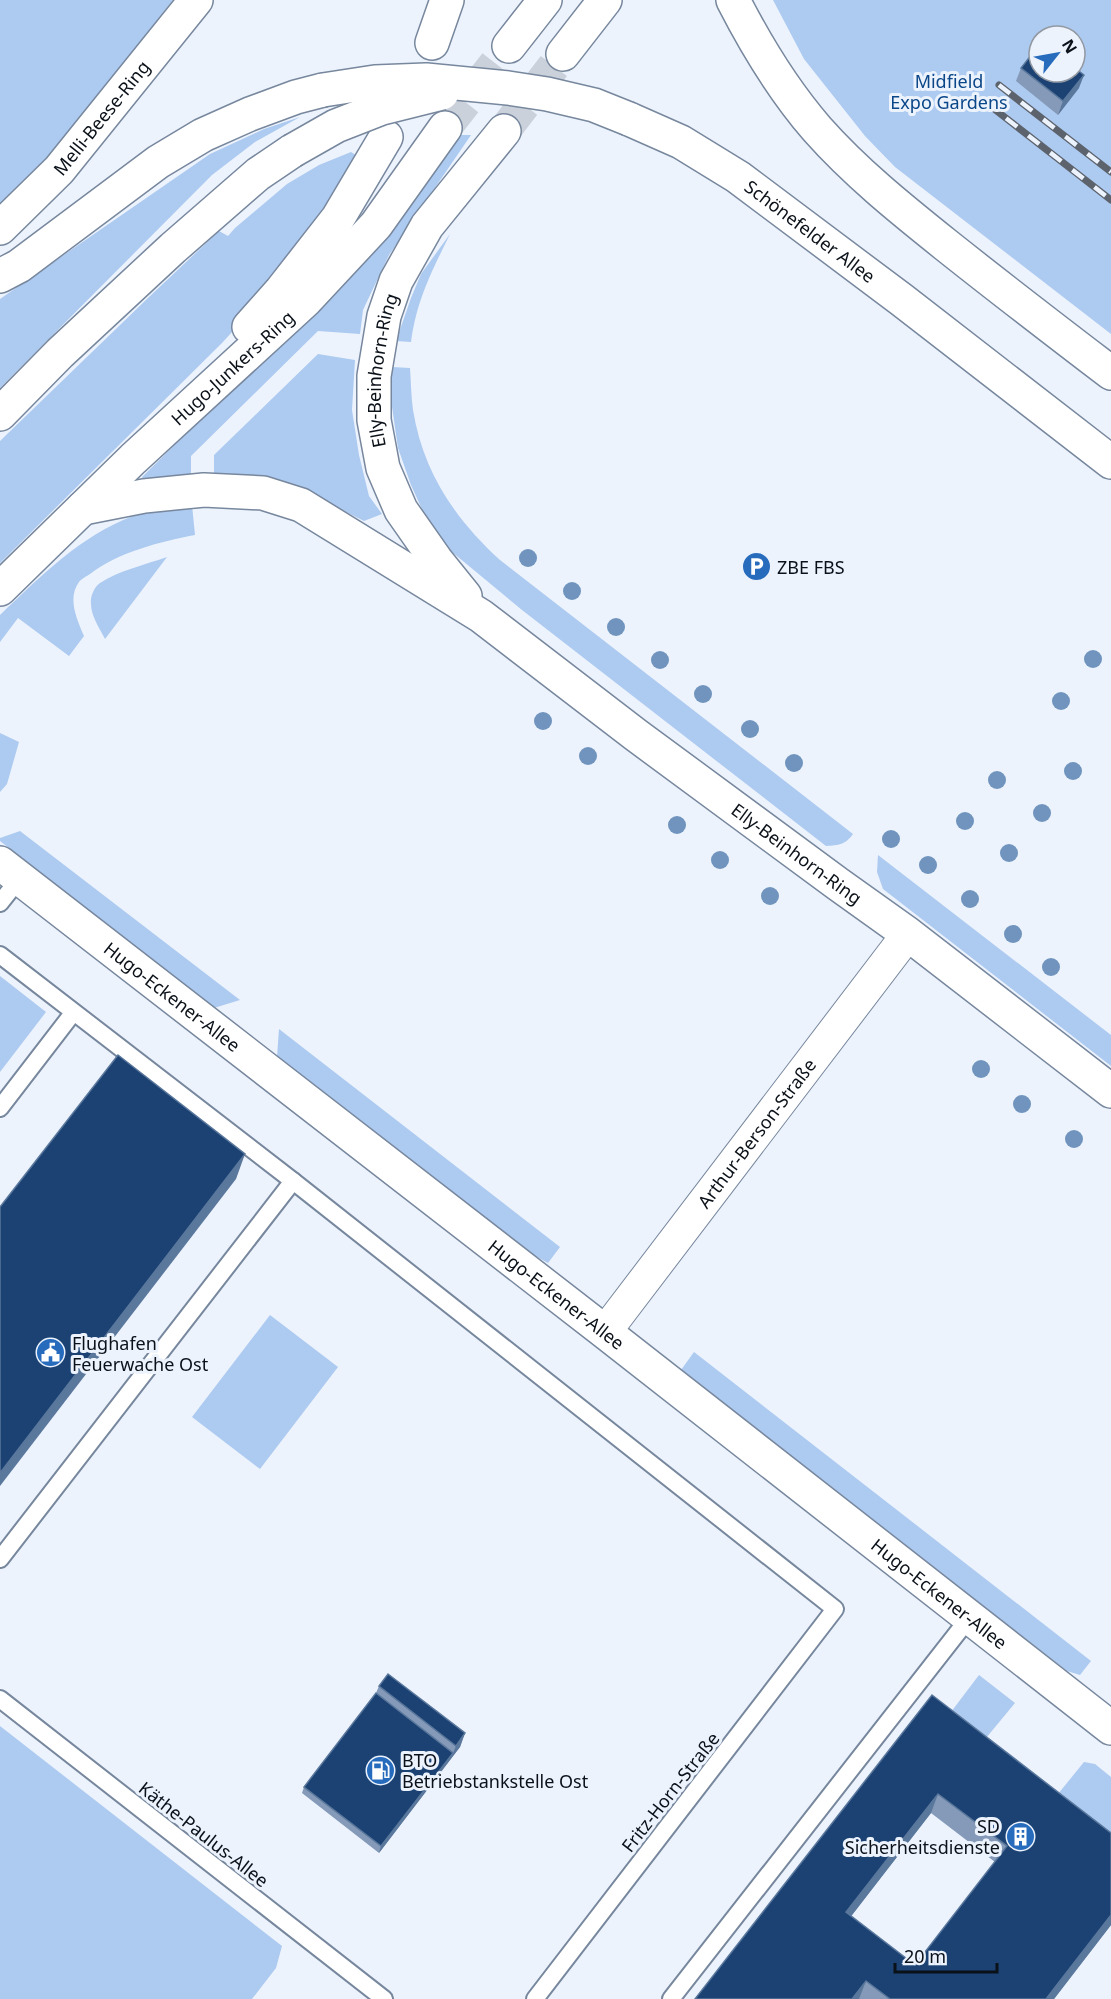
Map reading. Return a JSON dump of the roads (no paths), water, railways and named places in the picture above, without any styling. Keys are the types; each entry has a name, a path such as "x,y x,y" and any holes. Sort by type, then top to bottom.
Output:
{"main road":[{"name":"Melli-Beese-Ring","path":"0,228 59,170 196,0"},
{"path":"432,43 447,0"},
{"path":"510,46 545,0"},
{"path":"563,54 605,0"},
{"path":"740,14 782,82 817,129 859,171 913,218 1111,373"},
{"name":"Schönefelder Allee","path":"0,276 19,266 158,162 203,135 296,97 323,90 375,82 426,80 548,94 594,105 629,118 681,142 738,177 1111,462"},
{"path":"0,414 75,339 173,248 258,174 336,126 382,108 470,85"},
{"name":"Hugo-Junkers-Ring","path":"0,589 133,459 306,300 376,225 445,128"},
{"name":"Elly-Beinhorn-Ring","path":"481,616 436,560 401,510 383,468 374,420 374,376 384,316 396,281 427,226 504,130"},
{"path":"133,459 281,291 338,218 386,137"},
{"name":"Elly-Beinhorn-Ring","path":"83,508 144,496 204,490 263,493 301,505 481,616 636,735 909,934 1111,1091"},
{"name":"Hugo-Eckener-Allee","path":"6,882 606,1332 1111,1728"}],"street":[{"name":"Arthur-Berson-Straße","path":"606,1332 909,934"}],"lane":[{"path":"0,956 293,1181 0,1559"},
{"path":"0,1108 74,1012"},
{"name":"Fritz-Horn-Straße","path":"293,1181 835,1609 535,1999"},
{"path":"671,1999 969,1618"},
{"name":"Käthe-Paulus-Allee","path":"0,1699 384,1999"}],"tunnel":[{"path":"445,128 509,46"},
{"path":"504,131 563,54"}],"railway":[{"path":"999,85 1111,172"},
{"path":"984,101 1111,200"}],"place":[{"name":"ZBE FBS","path":"756,567"},
{"name":"Flughafen Feuerwache Ost","path":"51,1353"},
{"name":"BTO Betriebstankstelle Ost","path":"381,1770"},
{"name":"SD Sicherheitsdienste","path":"1021,1836"}],"park label":[{"name":"Midfield Expo Gardens","path":"949,91"}]}
